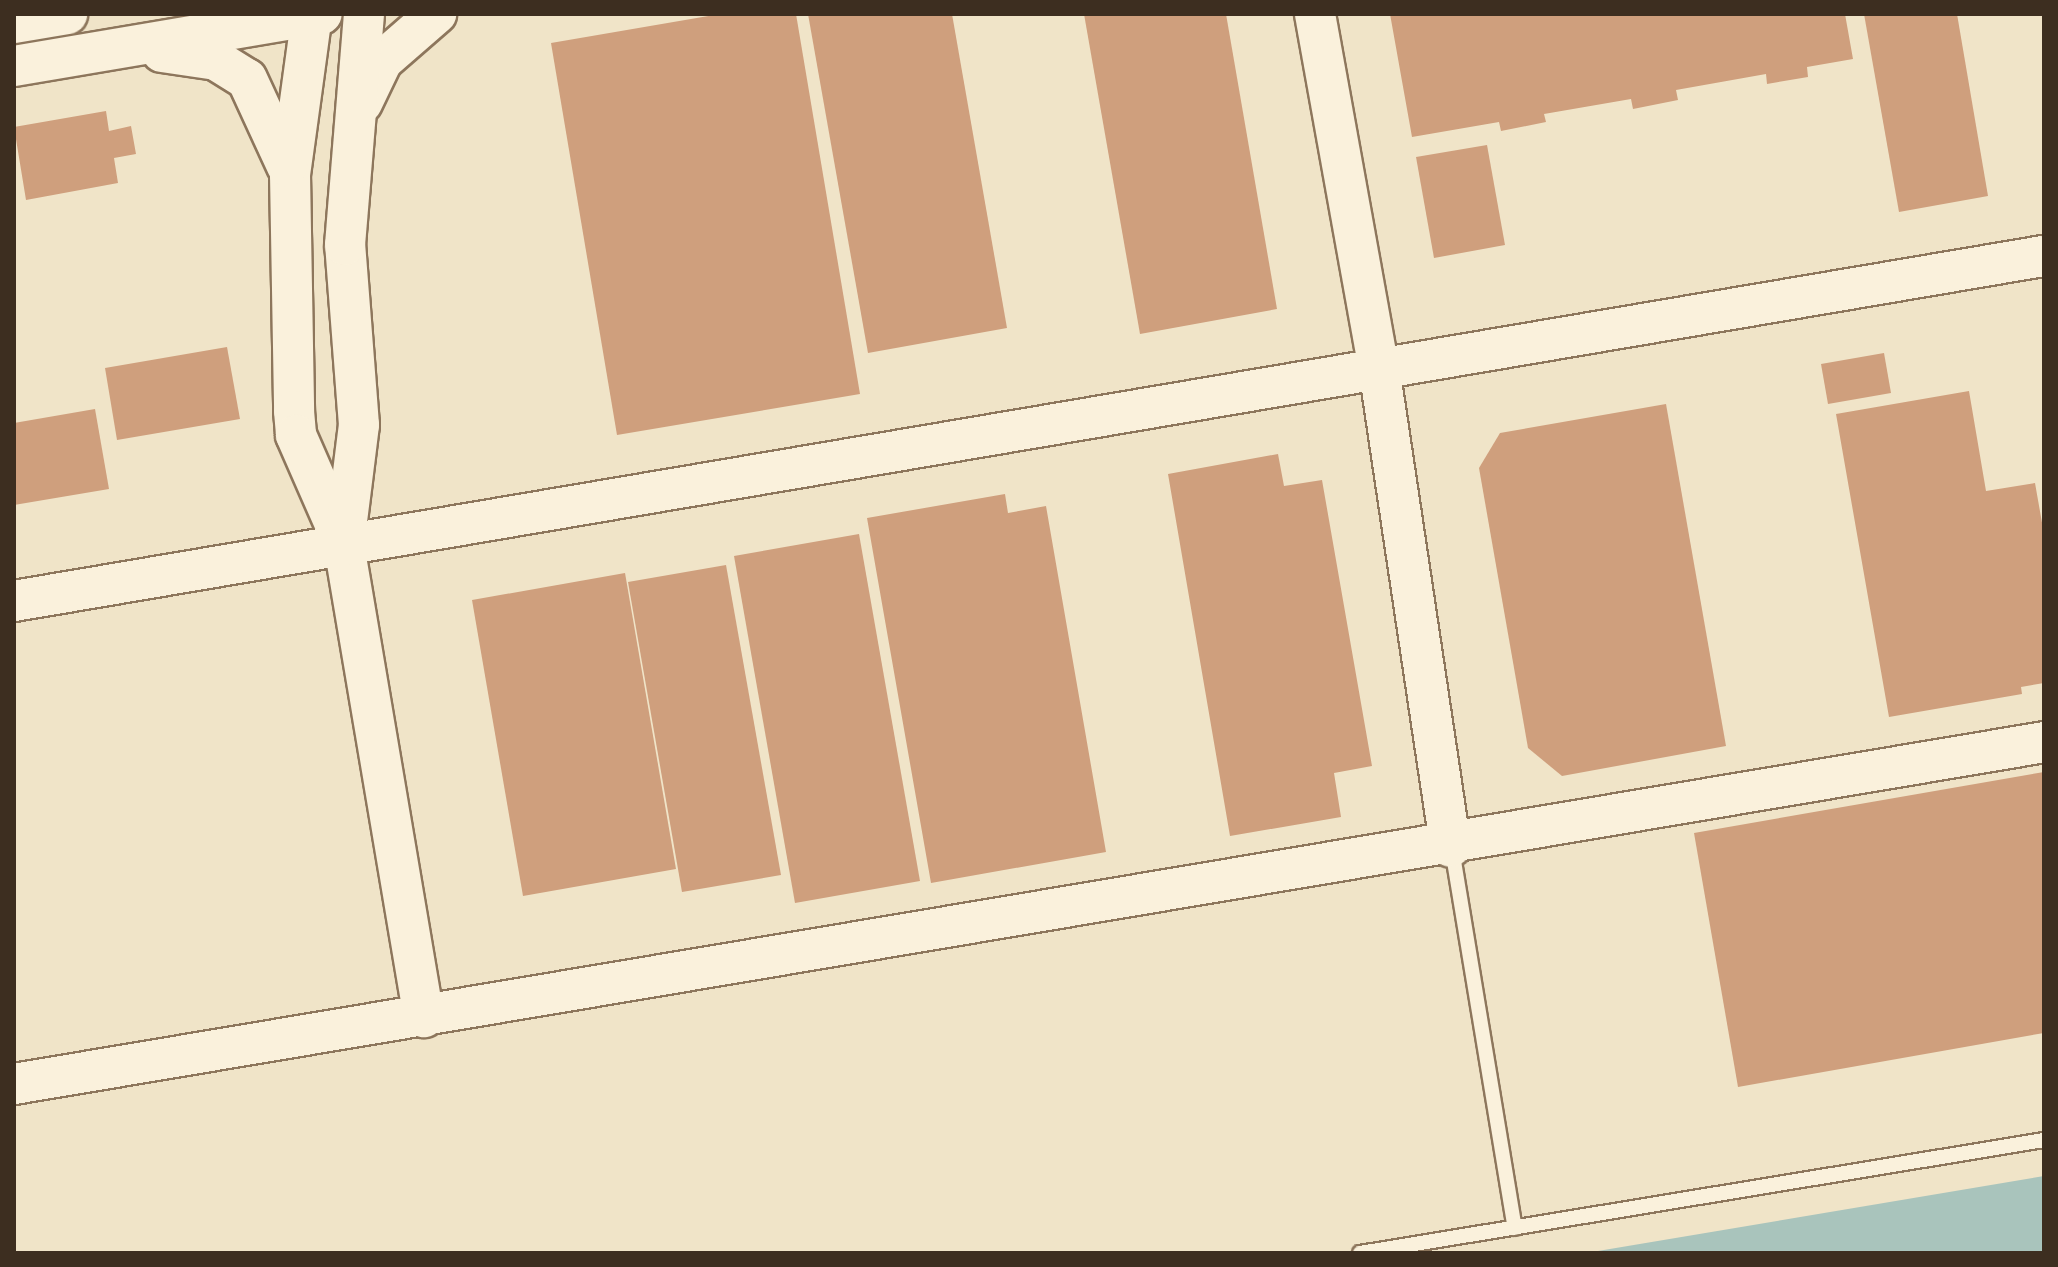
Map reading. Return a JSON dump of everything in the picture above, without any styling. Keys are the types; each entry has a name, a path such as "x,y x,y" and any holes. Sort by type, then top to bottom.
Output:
{"street":[{"path":"14,23 67,14"},
{"path":"14,66 315,14 290,174 287,348 296,435 344,545 424,1017"},
{"path":"344,545 359,425 345,245 349,144 364,14"},
{"path":"349,144 370,80 398,42 436,14"},
{"path":"1315,14 1379,368 1451,847"},
{"path":"119,49 216,60 247,79 290,174"},
{"path":"14,601 2044,256"},
{"path":"14,1084 1451,847 2044,742"}],"lane":[{"path":"1451,847 1515,1228"},
{"path":"1360,1253 2044,1140"}],"water":[{"path":"2044,1176 2044,1253 1586,1253"}],"building":[{"path":"720,14 796,14 860,394 617,435 551,43"},
{"path":"808,14 952,14 1007,328 868,353"},
{"path":"1084,14 1226,14 1277,309 1140,334"},
{"path":"1390,14 1845,14 1853,59 1807,67 1808,77 1767,84 1766,74 1676,90 1678,100 1633,109 1631,99 1544,114 1546,122 1501,131 1499,122 1412,137"},
{"path":"1864,14 1957,14 1988,196 1899,212"},
{"path":"106,111 109,131 131,126 136,154 114,158 118,183 26,200 14,127"},
{"path":"1487,145 1505,245 1434,258 1416,157"},
{"path":"227,347 240,419 117,440 105,368"},
{"path":"1884,353 1891,393 1828,404 1821,364"},
{"path":"1969,391 1986,491 2035,483 2044,534 2044,683 2021,687 2022,694 1889,717 1836,414"},
{"path":"1666,404 1726,746 1562,776 1528,748 1479,468 1500,433"},
{"path":"95,409 109,489 14,505 14,423"},
{"path":"1278,454 1284,486 1322,480 1372,766 1334,773 1341,817 1230,836 1168,474"},
{"path":"1005,494 1008,513 1046,506 1106,852 931,883 867,518"},
{"path":"859,534 920,881 795,903 734,556"},
{"path":"726,565 781,875 682,892 628,582"},
{"path":"625,573 676,869 523,896 472,600"},
{"path":"2044,772 2044,1033 1738,1087 1694,833"}]}
